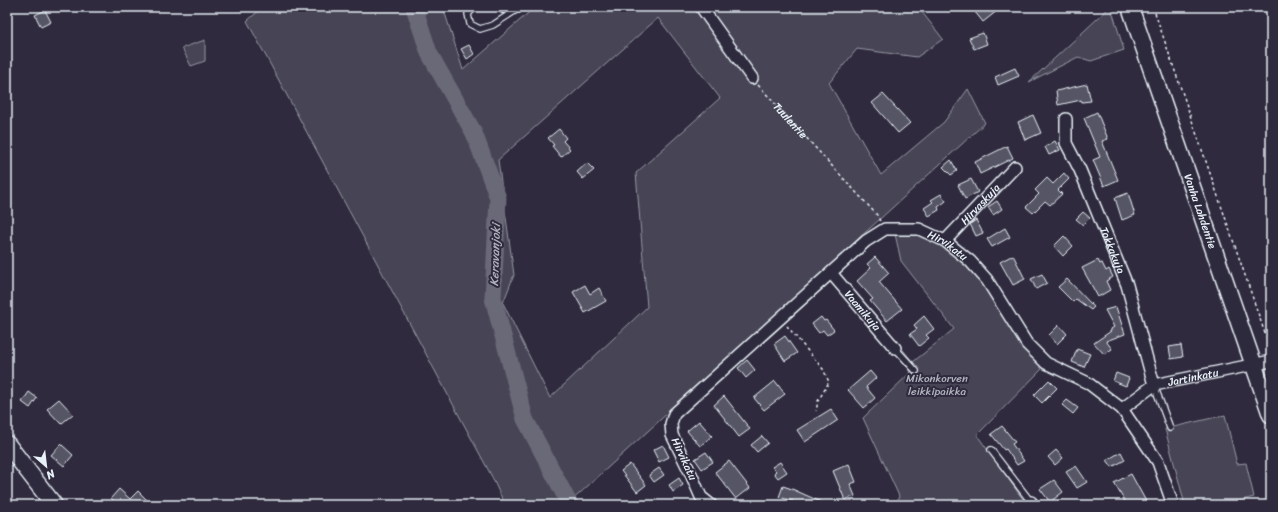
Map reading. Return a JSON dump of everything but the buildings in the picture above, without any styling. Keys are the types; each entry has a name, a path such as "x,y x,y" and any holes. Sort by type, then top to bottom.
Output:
{"main road":[{"name":"Vanha Lahdentie","path":"1130,7 1271,415"},
{"path":"7,444 54,505"}],"street":[{"path":"701,7 752,78"},
{"name":"Tokkakuja","path":"1066,120 1066,143 1080,170 1127,285 1154,385"},
{"name":"Hirvaskuja","path":"945,241 1015,167"},
{"name":"Hirvikatu","path":"711,505 701,497 672,435 671,424 674,414 866,241 885,229 919,230 945,241 970,260 987,280 1027,344 1046,363 1088,383 1122,409 1158,462 1173,505"},
{"name":"Vaamikuja","path":"831,273 895,348"},
{"name":"Jartinkatu","path":"1122,409 1154,385 1271,361"}],"lane":[{"path":"475,7 468,14 470,24 480,29 493,25 520,8"},
{"path":"498,7 503,10 520,8"},
{"path":"895,348 916,371"},
{"path":"1154,385 1170,428"},
{"path":"992,450 1032,504"}],"path":[{"path":"1153,7 1271,351"},
{"name":"Tuulentie","path":"752,78 877,215 885,229"},
{"path":"781,318 823,369 829,382 818,401 816,412"},
{"path":"724,505 749,503 765,505"}],"green space":[{"path":"263,7 443,7 463,70 535,7 918,7 943,39 917,57 857,49 829,83 881,175 944,122 968,89 985,123 567,505 505,505 491,475 247,21","holes":["658,18 720,98 636,173 647,307 550,398 503,303 514,275 498,160"]},
{"path":"1110,7 1124,50 1091,61 1078,57 1029,82"},
{"path":"205,40 205,61 191,66 182,48"},
{"name":"Mikonkorven leikkipaikka","path":"895,234 919,235 954,253 968,266 980,281 1025,349 1043,368 977,435 1027,505 896,505 899,496 863,418 911,372 894,350 899,345 913,362 954,329 901,261"},
{"path":"1225,415 1237,464 1246,463 1254,497 1223,505 1185,505 1165,429"}],"waterway":[{"name":"Keravanjoki","path":"414,7 429,53 474,133 498,198 493,298 525,419 570,505"}]}
